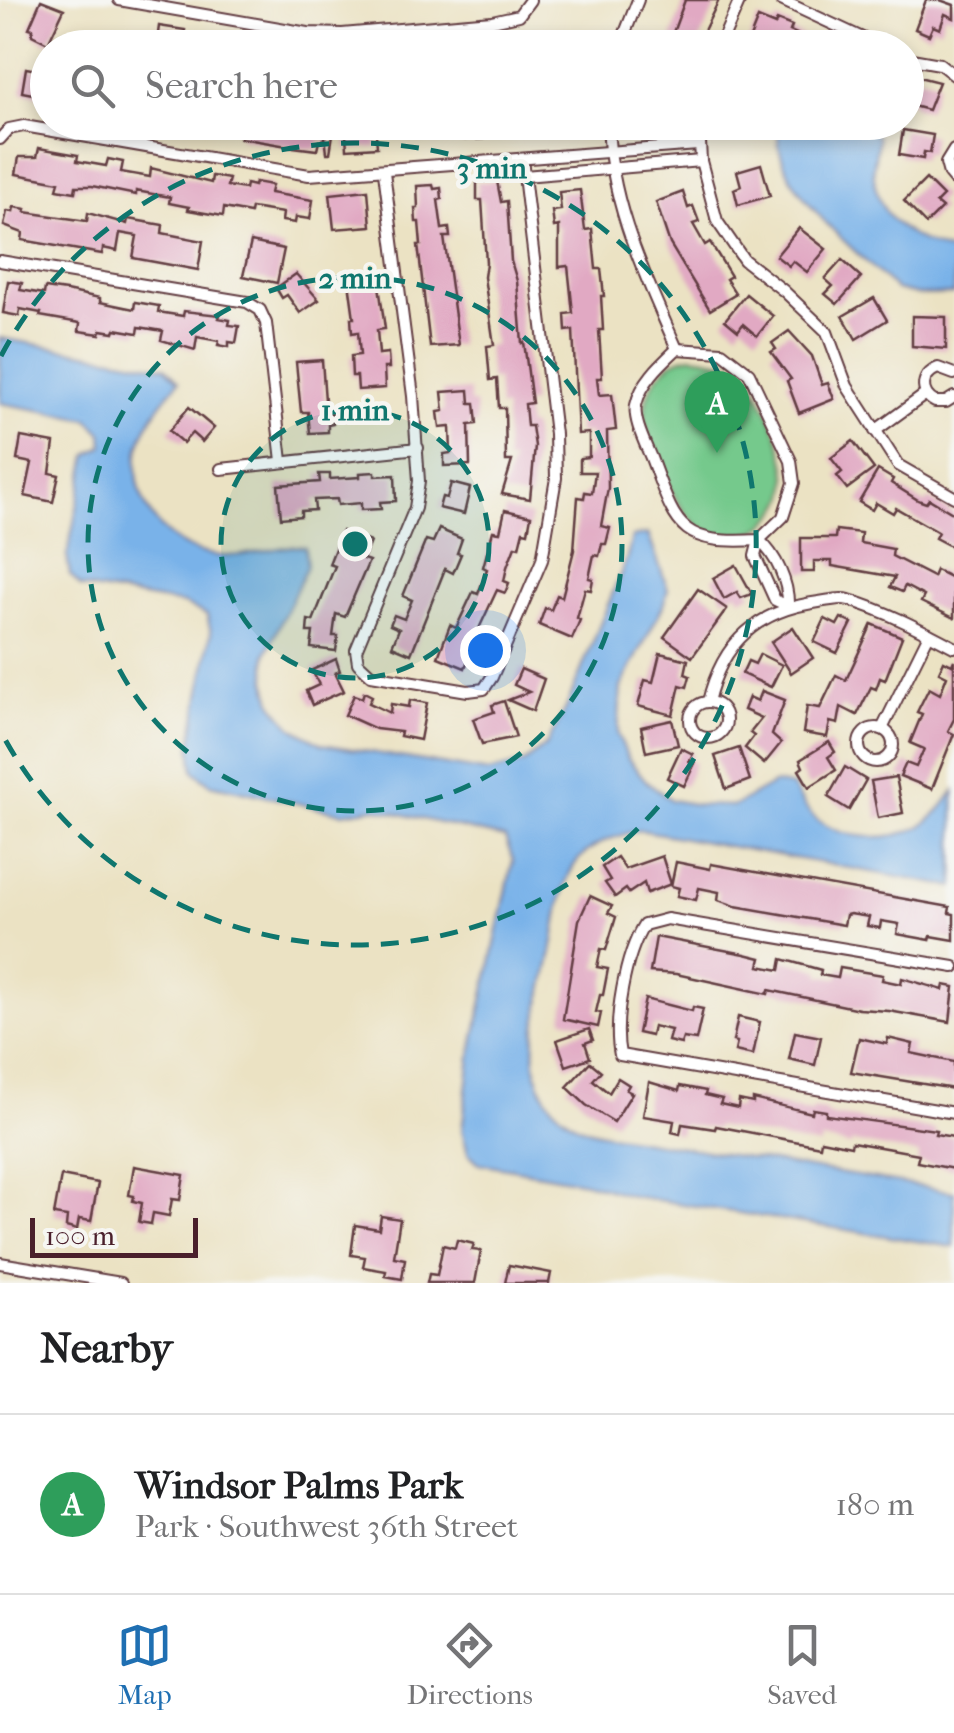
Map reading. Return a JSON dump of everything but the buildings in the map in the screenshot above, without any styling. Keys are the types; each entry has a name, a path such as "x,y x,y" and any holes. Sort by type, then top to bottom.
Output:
{"street":[{"path":"119,0 306,30"},
{"path":"367,30 492,21 519,15 530,0"},
{"path":"626,30 638,0"},
{"path":"727,30 740,0"},
{"path":"781,0 845,30"},
{"path":"924,61 940,64 954,74"},
{"path":"0,138 9,129 30,127"},
{"path":"106,140 310,175 698,146"},
{"path":"608,140 610,169 624,224 677,349"},
{"path":"698,140 717,220 744,260 784,290 827,332 847,386 898,465 954,497"},
{"path":"954,150 946,162 954,180"},
{"path":"384,172 419,481 415,508 360,634 358,663 372,675 468,691 484,690 542,560 556,478 522,159"},
{"path":"524,176 701,161"},
{"path":"0,261 247,302 260,310 266,324 282,460"},
{"path":"677,349 722,352 749,373 791,461 794,482 783,517 760,540 720,542 694,533 674,518 642,436 635,407 652,373 677,349"},
{"path":"954,374 943,368 932,370 923,384 926,394 940,403 954,396"},
{"path":"875,430 926,394"},
{"path":"221,469 418,448"},
{"path":"760,540 770,550 789,592 788,606"},
{"path":"708,702 719,664 737,641 788,606 846,598 954,647"},
{"path":"882,729 929,634"},
{"path":"954,968 668,919 644,925 633,943 616,1035 620,1055 954,1113"},
{"path":"0,1262 121,1283"}],"green space":[{"path":"691,356 725,363 746,377 765,406 780,443 787,492 769,521 743,536 713,535 689,517 670,489 648,436 645,411 652,386 670,364"}],"water":[{"path":"779,140 878,140 874,172 883,207 913,236 954,253 954,294 918,295 896,290 800,192"},
{"path":"0,338 165,367 179,381 144,434 138,454 140,491 157,523 170,536 202,553 231,556 305,547 307,566 266,654 266,680 273,704 292,727 322,744 489,772 524,763 547,744 566,708 632,537 648,534 668,589 621,687 618,734 628,759 648,783 671,800 734,806 775,783 792,787 820,822 846,833 874,837 921,826 954,791 954,887 640,830 592,848 579,859 564,889 534,1046 543,1091 557,1110 579,1126 616,1136 954,1192 954,1247 632,1196 585,1182 479,1163 468,1153 462,1130 471,1056 513,860 505,838 375,808 342,813 210,784 194,771 191,747 211,633 207,615 184,604 81,587 70,575 67,556 88,455 103,446 102,433 88,419 0,403"}],"place":[{"name":"Windsor Palms Park","path":"717,453"}]}
